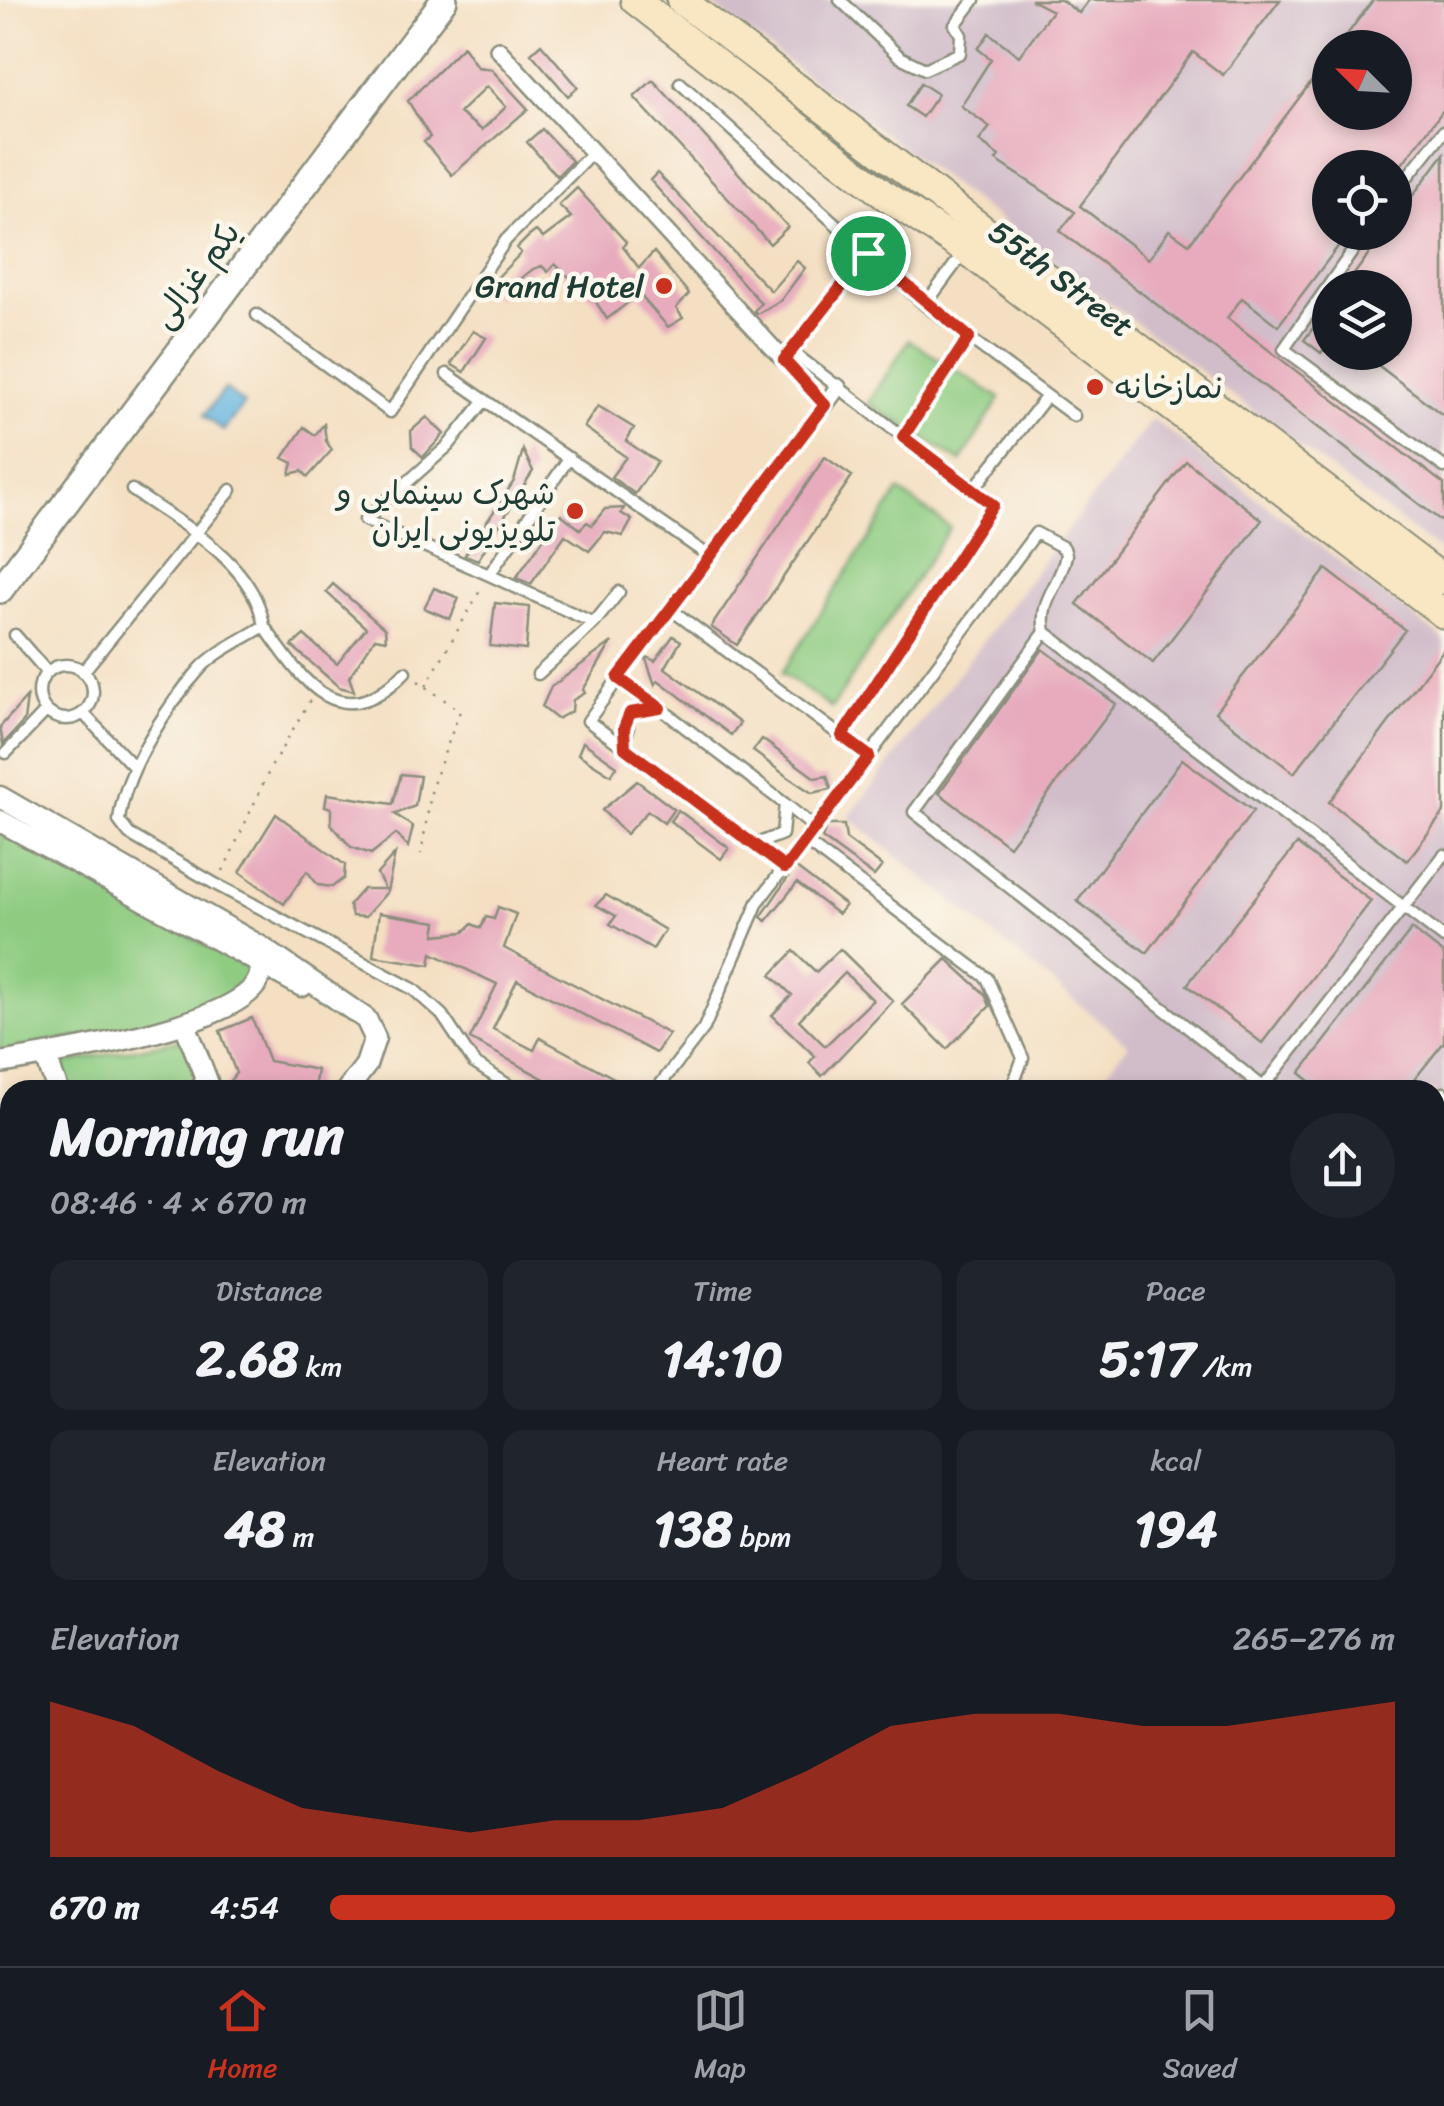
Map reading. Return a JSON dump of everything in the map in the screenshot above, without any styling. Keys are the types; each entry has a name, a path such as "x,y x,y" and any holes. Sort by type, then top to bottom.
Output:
{"main road":[{"name":"55th Street","path":"635,0 887,197 974,240 1444,580"},
{"name":"55th Street","path":"681,0 974,240 1444,614"}],"street":[{"name":"یکم غزالی","path":"0,590 444,0"},
{"path":"498,49 787,356"},
{"path":"825,405 838,387"},
{"path":"0,798 32,828 358,1012 375,1038 366,1065 355,1080"},
{"path":"0,821 32,828"},
{"path":"0,1063 185,1024 248,993 261,975 261,957"},
{"path":"185,1024 207,1080"},
{"path":"45,1055 54,1080"}],"lane":[{"path":"840,0 900,57 925,70 960,54 961,35 955,24 974,0"},
{"path":"680,83 925,305 1074,416"},
{"path":"1412,171 1444,131"},
{"path":"257,315 390,412 506,240 593,152"},
{"path":"925,305 974,240"},
{"path":"1353,250 1284,349 1444,467"},
{"path":"787,356 868,253"},
{"path":"787,356 838,387 993,505 842,736"},
{"path":"785,868 588,721 825,405 787,356"},
{"path":"447,374 709,556"},
{"path":"973,490 1048,396"},
{"path":"485,400 448,446 365,520 594,623"},
{"path":"489,575 568,458"},
{"path":"132,490 213,545 250,587 264,626 316,690 340,703 382,696 404,672"},
{"path":"83,672 231,490"},
{"path":"664,1080 704,1028 758,902 1036,533 1064,548 1066,555 1041,614 1046,632 1444,938"},
{"path":"538,674 594,623 619,592"},
{"path":"669,608 869,756"},
{"path":"264,626 200,668 134,767 122,790 119,821 129,834 217,885 413,989 442,1015 474,1063 500,1080"},
{"path":"1046,632 914,812 1253,1080"},
{"path":"16,635 48,672"},
{"path":"62,665 83,672 93,691 82,713 62,719 46,711 39,687 48,672 62,665"},
{"path":"618,678 816,828"},
{"path":"625,748 624,728 630,713 660,708"},
{"path":"6,754 46,711"},
{"path":"82,713 134,767"},
{"path":"754,845 782,834 785,804"},
{"path":"806,842 986,978 1022,1058 1014,1080"},
{"path":"1271,1080 1444,855"}],"path":[{"path":"903,437 969,337"},
{"path":"421,854 432,787 460,711 426,686 489,575"},
{"path":"217,885 270,770 316,690"}],"shaded area":[{"path":"706,0 1444,0 1444,554"},
{"path":"1152,419 1444,640 1444,1080 1101,1080 1128,1044 849,817"}],"green space":[{"path":"909,340 1000,398 961,462 868,403"},
{"path":"899,491 950,527 832,708 782,673"},
{"path":"0,831 248,968 249,977 237,994 164,1022 0,1053"},
{"path":"184,1039 197,1080 65,1080 59,1064"}],"water":[{"path":"225,389 244,404 223,431 204,415"}],"building":[{"path":"1031,0 1061,0 1079,13 1089,0 1280,0 1223,75 1193,52 1080,206 1149,259 1169,230 1189,244 1312,81 1312,130 1412,130 1412,30 1350,30 1373,0 1444,0 1444,109 1412,151 1312,150 1312,250 1335,250 1320,270 1312,270 1312,281 1278,326 1242,298 1227,318 1444,484 1444,523 1060,231 1075,212 996,160 999,156 979,141 990,127 961,106 991,59 978,49 989,33 1019,56 1052,11"},
{"path":"541,44 578,87 568,96 531,53"},
{"path":"463,46 477,67 491,69 528,109 452,175 424,142 430,137 408,101","holes":["487,86 506,107 482,130 459,113"]},
{"path":"653,80 788,227 770,244 634,97"},
{"path":"921,83 938,94 922,117 906,106"},
{"path":"542,129 572,161 557,176 527,142"},
{"path":"1444,154 1444,416 1384,370 1412,370 1412,270 1357,270 1372,250 1412,250 1412,196"},
{"path":"657,173 771,291 797,261 805,268 781,300 757,314 754,311 761,303 650,180"},
{"path":"577,188 626,242 623,247 639,268 654,252 689,294 676,308 683,318 668,327 639,294 607,319 596,302 555,264 548,272 542,266 533,269 496,298 488,287 521,253 517,248 528,237 536,231 543,238 571,217 559,205"},
{"path":"1312,330 1312,346 1304,340"},
{"path":"473,331 486,338 464,372 451,364"},
{"path":"598,406 634,428 626,441 657,462 635,494 611,477 626,457 584,427"},
{"path":"427,417 444,434 423,457 412,447 411,431"},
{"path":"324,424 326,441 332,450 308,477 302,471 290,474 293,463 283,458 304,427 315,435"},
{"path":"523,450 533,471 478,560 465,555 514,481"},
{"path":"825,457 852,476 737,645 711,627"},
{"path":"1186,461 1262,520 1153,663 1077,604"},
{"path":"624,508 621,513 632,520 623,536 605,532 589,551 565,535 531,584 516,578 561,514 580,529 587,522 592,525 605,509"},
{"path":"1326,569 1405,630 1294,773 1215,712"},
{"path":"333,584 385,629 386,640 375,638 349,677 354,691 339,687 292,646 304,635 337,664 366,628 326,592"},
{"path":"434,588 459,598 450,619 424,608"},
{"path":"495,603 529,607 526,650 490,646"},
{"path":"673,636 681,641 665,668 740,723 731,735 658,680 655,685 645,656 655,661"},
{"path":"612,642 583,690 585,693 573,700 572,711 557,719 542,707 551,687"},
{"path":"1043,649 1116,704 1009,846 939,793"},
{"path":"1444,649 1444,812 1407,861 1329,802"},
{"path":"27,697 24,721 3,744 0,727"},
{"path":"762,739 815,778 827,776 831,789 812,793 785,775 753,751"},
{"path":"583,742 617,766 611,775 578,754"},
{"path":"1182,759 1253,811 1147,953 1077,901"},
{"path":"401,774 420,776 415,806 395,814 413,827 408,847 396,834 371,854 351,847 331,824 331,808 325,806 327,794 393,804"},
{"path":"637,781 674,809 664,823 648,811 626,834 602,810"},
{"path":"678,810 729,848 721,859 670,821"},
{"path":"276,814 345,865 344,878 332,887 318,885 307,871 284,904 240,872"},
{"path":"827,825 844,825 846,839 882,866 874,876 822,838"},
{"path":"1297,844 1371,901 1262,1043 1187,985"},
{"path":"395,854 387,892 365,917 352,916 349,905 363,889 385,889 377,874"},
{"path":"795,867 845,905 838,914 797,883 766,921 761,917"},
{"path":"606,895 665,930 653,949 610,924 616,916 596,905"},
{"path":"498,907 516,914 504,948 669,1034 656,1053 517,980 493,1029 534,1050 540,1038 618,1080 546,1080 470,1039 497,984 432,953 430,965 373,956 379,913 437,922 435,935 464,932 472,924 481,928 486,917 494,919"},
{"path":"1412,929 1444,954 1444,1042 1414,1080 1309,1080 1300,1073"},
{"path":"840,949 893,1001 822,1076 809,1063 815,1056 772,1015 792,995 771,975 794,951 816,972","holes":["845,973 873,1000 825,1046 799,1020"]},
{"path":"947,959 985,994 990,1006 947,1049 902,1004"},
{"path":"252,1018 269,1061 317,1070 316,1080 231,1080 236,1073 220,1031"}],"place":[{"name":"Grand Hotel","path":"664,286"},
{"name":"نمازخانه","path":"1095,387"},
{"name":"شهرک سینمایی و تلویزیونی ایران","path":"575,511"}],"route":[{"path":"868,253 925,305 969,337 903,437 993,505 842,736 869,756 785,868 625,748 624,728 630,713 648,706 660,708 618,678 825,405 784,360 868,253"}]}
